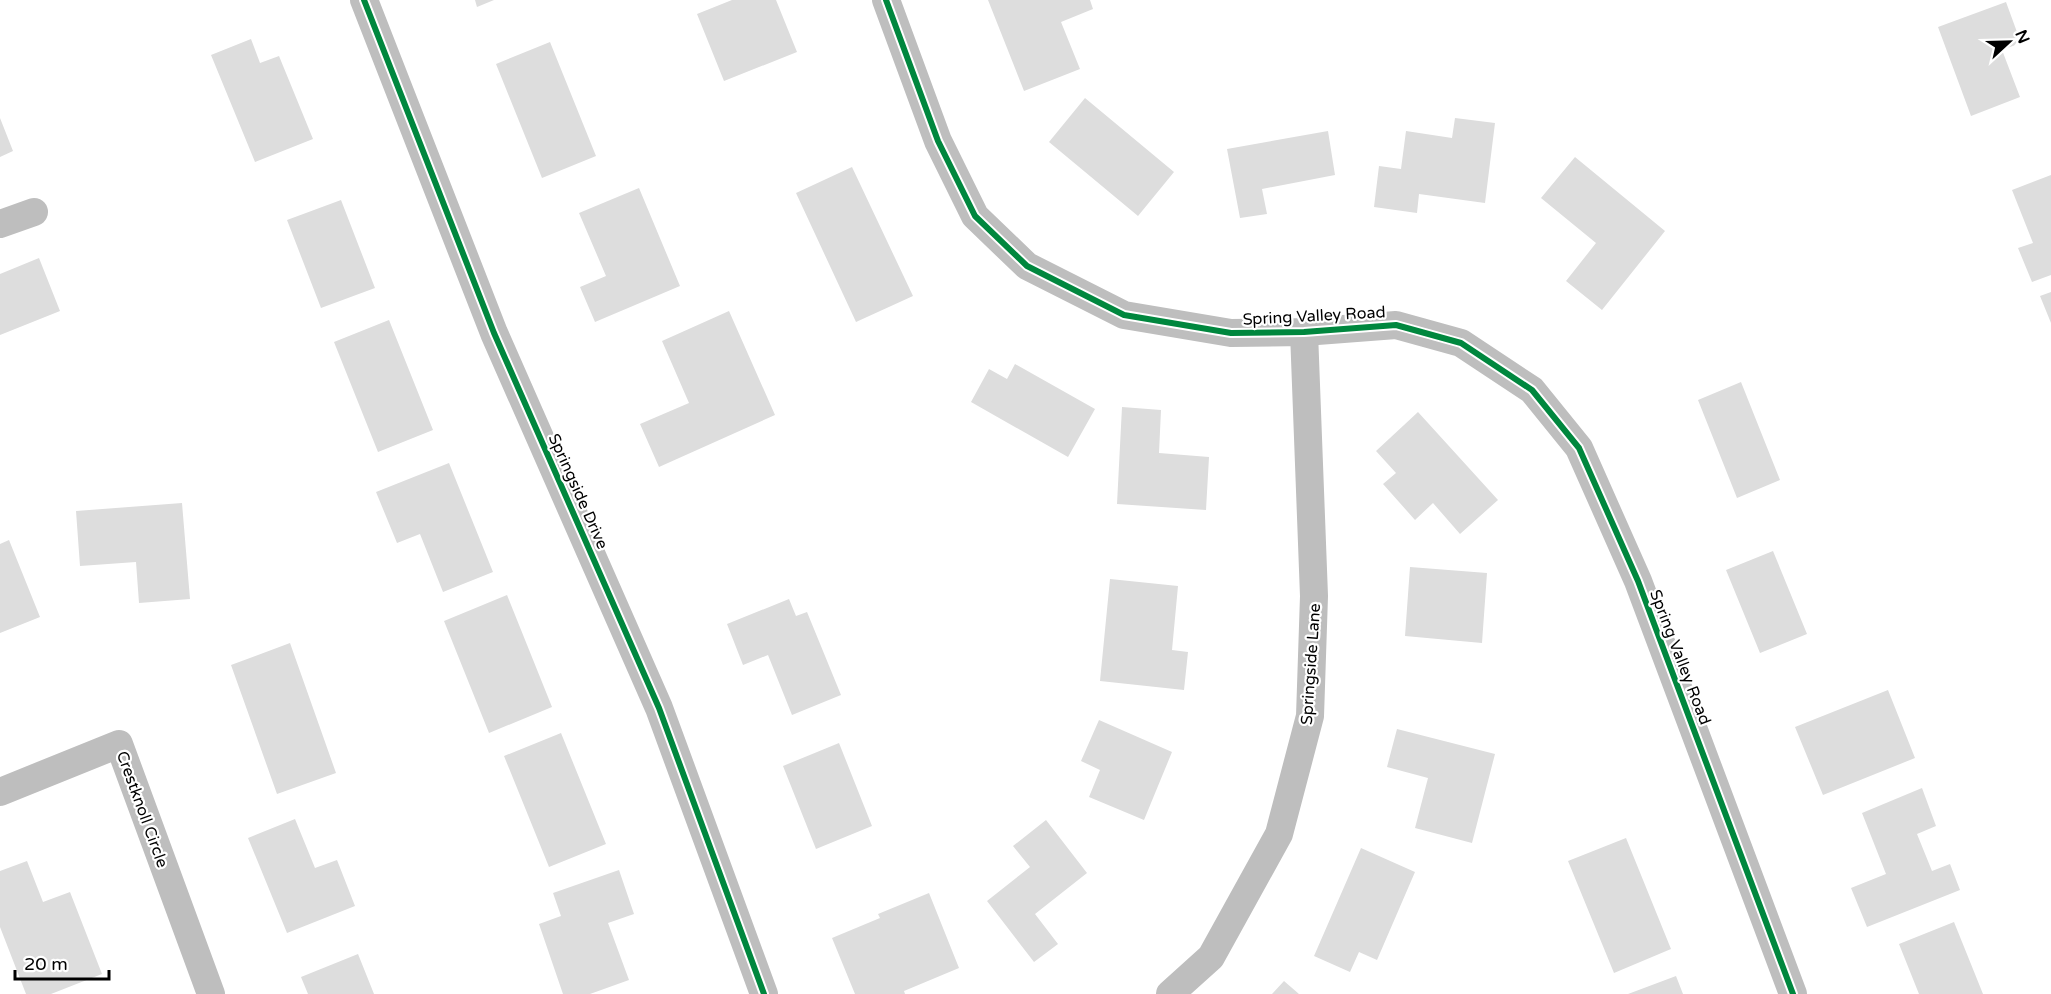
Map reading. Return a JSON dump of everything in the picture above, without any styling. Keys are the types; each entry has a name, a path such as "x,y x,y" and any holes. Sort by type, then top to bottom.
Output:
{"street":[{"name":"Springside Drive","path":"364,0 494,333 659,708 764,994"},
{"name":"Spring Valley Road","path":"885,0 938,141 975,216 1027,266 1124,315 1232,333 1304,332 1396,325 1461,343 1532,390 1579,448 1638,581 1793,994"},
{"path":"0,224 34,212"},
{"name":"Springside Lane","path":"1170,994 1211,957 1279,834 1311,716 1314,596 1304,332"},
{"name":"Crestknoll Circle","path":"0,792 119,744 211,994"}],"building":[{"path":"475,0 494,0 477,7"},
{"path":"732,0 776,0 797,52 724,81 697,14"},
{"path":"988,0 1090,0 1093,9 1061,22 1080,69 1024,91"},
{"path":"2006,2 2021,43 2002,50 2020,97 1971,116 1938,27"},
{"path":"251,39 260,63 279,56 313,139 255,162 211,55"},
{"path":"550,42 596,156 542,178 496,64"},
{"path":"1085,98 1174,172 1138,216 1049,142"},
{"path":"0,118 13,151 0,157"},
{"path":"1455,118 1495,123 1485,203 1419,194 1417,213 1374,207 1379,166 1401,169 1406,131 1452,138"},
{"path":"1328,131 1335,175 1262,189 1267,214 1240,218 1227,149"},
{"path":"1575,157 1665,231 1602,310 1566,281 1596,243 1541,198"},
{"path":"852,167 913,296 856,322 796,193"},
{"path":"2051,175 2051,275 2032,282 2018,248 2033,243 2012,190"},
{"path":"639,188 680,286 595,322 580,287 606,276 579,213"},
{"path":"341,200 375,288 321,308 287,220"},
{"path":"39,258 60,311 0,335 0,274"},
{"path":"2051,292 2051,323 2040,296"},
{"path":"729,311 775,415 659,467 640,424 689,403 662,341"},
{"path":"389,320 433,430 378,452 334,342"},
{"path":"1015,364 1095,409 1068,457 971,402 989,369 1007,379"},
{"path":"1741,382 1780,480 1737,498 1698,400"},
{"path":"1122,407 1161,410 1159,453 1209,457 1206,510 1117,504"},
{"path":"1418,412 1498,500 1460,534 1433,503 1415,520 1383,484 1396,473 1376,451"},
{"path":"449,463 493,572 443,592 420,534 397,543 376,492"},
{"path":"182,503 190,599 139,603 136,562 80,566 76,511"},
{"path":"9,540 40,617 0,633 0,544"},
{"path":"1773,551 1807,634 1760,653 1726,570"},
{"path":"1410,567 1487,573 1482,643 1405,636"},
{"path":"1110,579 1178,586 1172,650 1188,652 1184,690 1100,681"},
{"path":"507,595 552,707 489,733 444,621"},
{"path":"789,599 796,616 807,612 841,695 792,715 768,655 743,665 727,624"},
{"path":"290,643 336,773 277,794 231,665"},
{"path":"1888,690 1915,758 1823,795 1795,727"},
{"path":"1099,720 1172,752 1144,820 1089,797 1100,770 1081,761"},
{"path":"1397,729 1495,754 1472,843 1415,828 1428,778 1387,767"},
{"path":"561,733 606,844 549,867 504,756"},
{"path":"839,743 872,826 816,849 783,766"},
{"path":"1922,788 1936,826 1917,834 1932,871 1950,864 1960,890 1867,927 1851,888 1886,874 1862,813"},
{"path":"295,819 315,868 337,860 355,906 287,933 248,838"},
{"path":"1046,820 1087,873 1035,914 1058,944 1034,962 987,901 1030,867 1013,846"},
{"path":"1626,838 1671,949 1614,973 1568,861"},
{"path":"1361,848 1415,872 1377,960 1359,952 1350,972 1314,956"},
{"path":"27,861 43,902 70,892 102,974 51,994 26,994 0,927 0,871"},
{"path":"619,870 634,914 608,923 629,980 590,994 563,994 539,924 561,916 553,893"},
{"path":"929,893 959,968 904,991 905,994 855,994 832,938 880,918 878,914"},
{"path":"1954,922 1983,994 1919,994 1899,944"},
{"path":"358,954 374,994 308,994 301,977"},
{"path":"1676,976 1683,994 1628,994"},
{"path":"1284,981 1299,994 1272,994"}],"cycle path":[{"path":"364,0 494,333 659,708 764,994"},
{"path":"886,0 938,141 975,216 1027,266 1124,315 1231,333 1304,332 1396,325 1461,343 1532,390 1579,448 1638,581 1793,994"}]}
